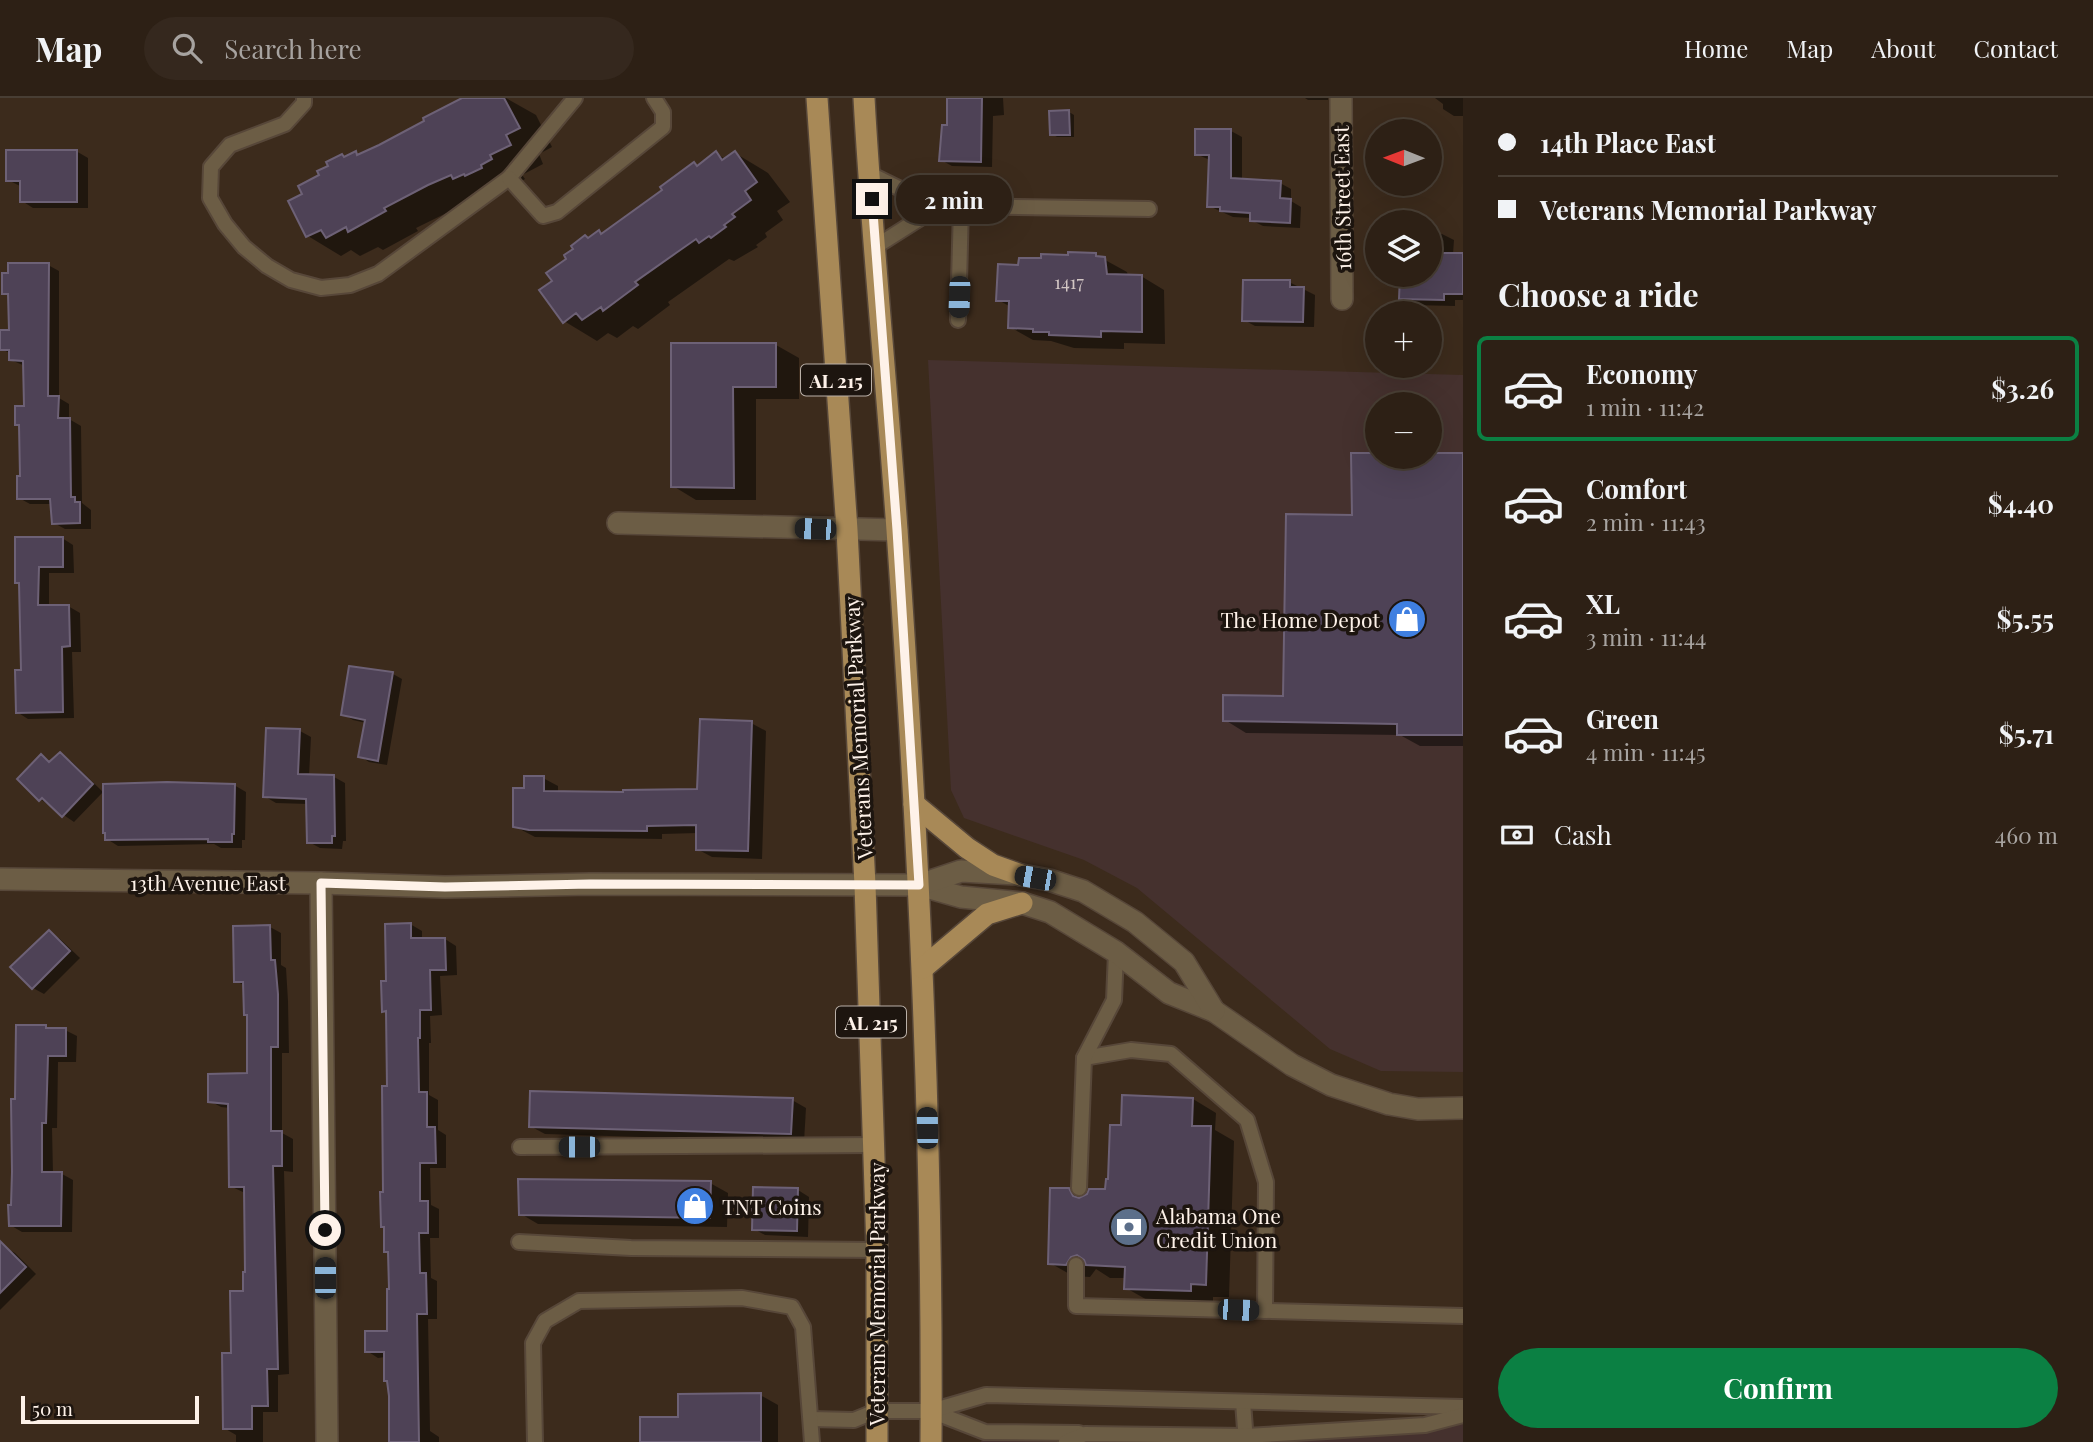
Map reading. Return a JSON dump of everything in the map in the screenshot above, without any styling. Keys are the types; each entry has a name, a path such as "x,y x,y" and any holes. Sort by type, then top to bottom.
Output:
{"main road":[{"name":"Veterans Memorial Parkway","path":"817,98 847,530 866,886 877,1250 877,1442"},
{"name":"AL 215","path":"864,98 897,530 919,885 923,968 931,1442"},
{"path":"914,803 967,848 993,865 1021,875"},
{"path":"923,968 987,914 1022,904"}],"street":[{"name":"16th Street East","path":"1340,98 1342,299"},
{"path":"618,523 897,530"},
{"name":"13th Avenue East","path":"919,885 961,871 1021,875 1049,880 1083,891 1135,922 1184,962 1214,1011"},
{"name":"13th Avenue East","path":"0,879 445,887 590,884 919,885 961,897 1022,904 1050,912 1116,952 1169,993 1214,1011 1292,1065 1331,1085 1389,1104 1418,1109 1463,1108"},
{"path":"321,883 327,1442"}],"lane":[{"path":"304,98 304,103 285,124 230,145 211,167 210,198 225,224 244,247 267,266 291,280 321,288 350,285 378,274 509,178 575,98"},
{"path":"509,178 543,216 557,212 663,127 663,112 654,98"},
{"path":"870,174 925,201 957,206 1149,208"},
{"path":"875,247 927,214 943,212 957,206"},
{"path":"957,206 958,320"},
{"path":"1079,1188 1084,1058 1114,999 1116,952"},
{"path":"1084,1058 1131,1050 1171,1054 1247,1120 1266,1182 1265,1311"},
{"path":"520,1147 874,1145"},
{"path":"519,1242 631,1248 877,1250"},
{"path":"1076,1265 1076,1306 1463,1316"},
{"path":"535,1442 533,1343 545,1321 579,1301 742,1298 792,1307 803,1327 812,1442"},
{"path":"811,1419 854,1420 877,1411 931,1410 986,1395 1463,1407"},
{"path":"1243,1402 1246,1439"},
{"path":"931,1410 985,1432 1188,1439 1246,1439 1425,1426 1463,1415"},
{"path":"1301,1442 1319,1432"},
{"path":"1066,1442 1085,1434"}],"shaded area":[{"path":"928,360 1365,372 1365,378 1442,378 1442,374 1463,375 1463,1072 1381,1071 1330,1049 1137,888 1084,860 964,818 951,790"},
{"path":"1463,1415 1463,1442 981,1442 985,1432 1246,1436"}],"building":[{"path":"462,98 504,98 520,128 506,135 511,145 490,155 492,159 481,165 482,168 453,179 451,175 428,185 384,208 386,211 348,232 346,227 326,238 321,230 306,237 288,201 302,194 298,186 319,175 317,171 328,166 326,162 342,154 344,157 356,151 357,155 379,145"},
{"path":"947,98 982,98 981,162 939,161 942,125 947,125"},
{"path":"1069,110 1070,135 1050,135 1049,111"},
{"path":"1195,129 1231,129 1231,178 1281,181 1280,198 1291,199 1290,223 1250,221 1250,213 1220,211 1220,207 1207,207 1209,155 1195,155"},
{"path":"6,150 77,150 77,202 20,202 20,181 6,181"},
{"path":"716,151 722,160 735,151 757,182 745,191 751,200 732,214 735,217 724,225 726,227 699,243 696,239 635,282 638,285 603,311 601,307 582,320 576,313 563,323 539,290 552,281 546,273 566,259 564,255 573,249 571,246 585,235 588,238 599,230 601,234 662,190 660,187 694,162 697,166"},
{"path":"1068,252 1096,253 1096,256 1105,257 1107,274 1142,275 1142,332 1101,331 1101,337 1049,335 1049,332 1033,332 1033,329 1008,328 1009,301 996,301 998,264 1018,265 1019,258 1041,258 1041,254 1068,255"},
{"path":"1442,253 1463,253 1463,294 1444,294 1444,300 1399,299 1400,287 1442,287"},
{"path":"8,263 49,263 48,396 59,396 58,418 70,418 71,497 75,497 75,502 80,502 80,523 52,524 50,499 17,499 17,476 20,476 19,425 15,425 15,406 24,406 23,361 9,360 9,350 0,350 0,330 9,330 8,294 2,294 2,273 8,273"},
{"path":"1243,280 1290,280 1290,287 1304,287 1303,322 1242,321"},
{"path":"671,343 776,343 776,387 733,387 734,488 671,487"},
{"name":"The Home Depot","path":"1351,453 1365,453 1365,469 1442,469 1442,453 1463,453 1463,735 1397,735 1397,724 1223,721 1223,695 1283,696 1286,514 1352,515"},
{"path":"15,537 63,537 63,567 39,567 38,605 69,605 70,646 62,647 63,712 16,713 15,670 21,670"},
{"path":"349,666 393,672 378,761 358,757 365,720 341,715"},
{"path":"700,719 752,721 748,851 696,850 696,825 647,826 647,831 529,830 513,827 513,788 524,788 524,776 544,776 544,791 697,789"},
{"path":"266,728 300,729 298,774 334,775 335,836 332,836 332,843 307,843 306,799 263,797"},
{"path":"60,752 93,784 62,817 42,798 39,801 17,779 41,754 49,762"},
{"path":"103,784 235,784 232,842 208,842 208,839 105,840"},
{"path":"411,923 411,938 445,938 446,970 430,970 431,1010 420,1010 418,1038 419,1092 427,1092 427,1127 435,1127 436,1163 420,1163 420,1201 428,1201 428,1233 419,1233 420,1273 426,1273 427,1314 417,1314 419,1442 389,1442 389,1396 387,1381 384,1381 384,1352 365,1352 365,1331 387,1331 388,1252 384,1252 380,1192 383,1192 382,1086 387,1086 386,1011 382,1012 381,981 386,981 385,924"},
{"path":"270,925 271,960 275,960 278,994 278,1047 271,1047 271,1131 282,1131 282,1166 273,1166 278,1369 267,1369 268,1406 252,1406 252,1429 223,1429 222,1353 231,1353 230,1291 243,1291 245,1272 244,1187 229,1187 228,1104 208,1102 208,1074 247,1073 247,1015 244,1015 243,982 234,982 233,926"},
{"path":"49,930 70,951 32,989 10,967"},
{"path":"16,1025 66,1028 66,1056 48,1056 46,1123 42,1123 42,1172 62,1172 61,1226 9,1226 8,1205 11,1205 12,1172 11,1099 15,1099"},
{"path":"530,1091 793,1098 791,1134 529,1127"},
{"name":"Alabama One Credit Union","path":"1122,1095 1193,1098 1192,1126 1211,1126 1206,1285 1191,1284 1191,1291 1124,1289 1125,1267 1086,1265 1077,1255 1071,1257 1066,1265 1048,1264 1050,1188 1069,1188 1073,1196 1079,1198 1087,1194 1089,1189 1105,1189 1108,1179 1110,1125 1121,1125"},
{"path":"518,1179 711,1181 710,1218 519,1215"},
{"path":"753,1187 798,1188 797,1231 752,1230"},
{"path":"0,1241 26,1267 0,1293"},
{"path":"761,1393 761,1442 640,1442 640,1417 678,1417 678,1394"}],"place":[{"name":"The Home Depot","path":"1407,619"},
{"name":"TNT Coins","path":"695,1206"},
{"name":"Alabama One Credit Union","path":"1129,1227"}],"route":[{"path":"325,1230 321,883 445,887 735,883 919,885 897,530 872,199"}]}
